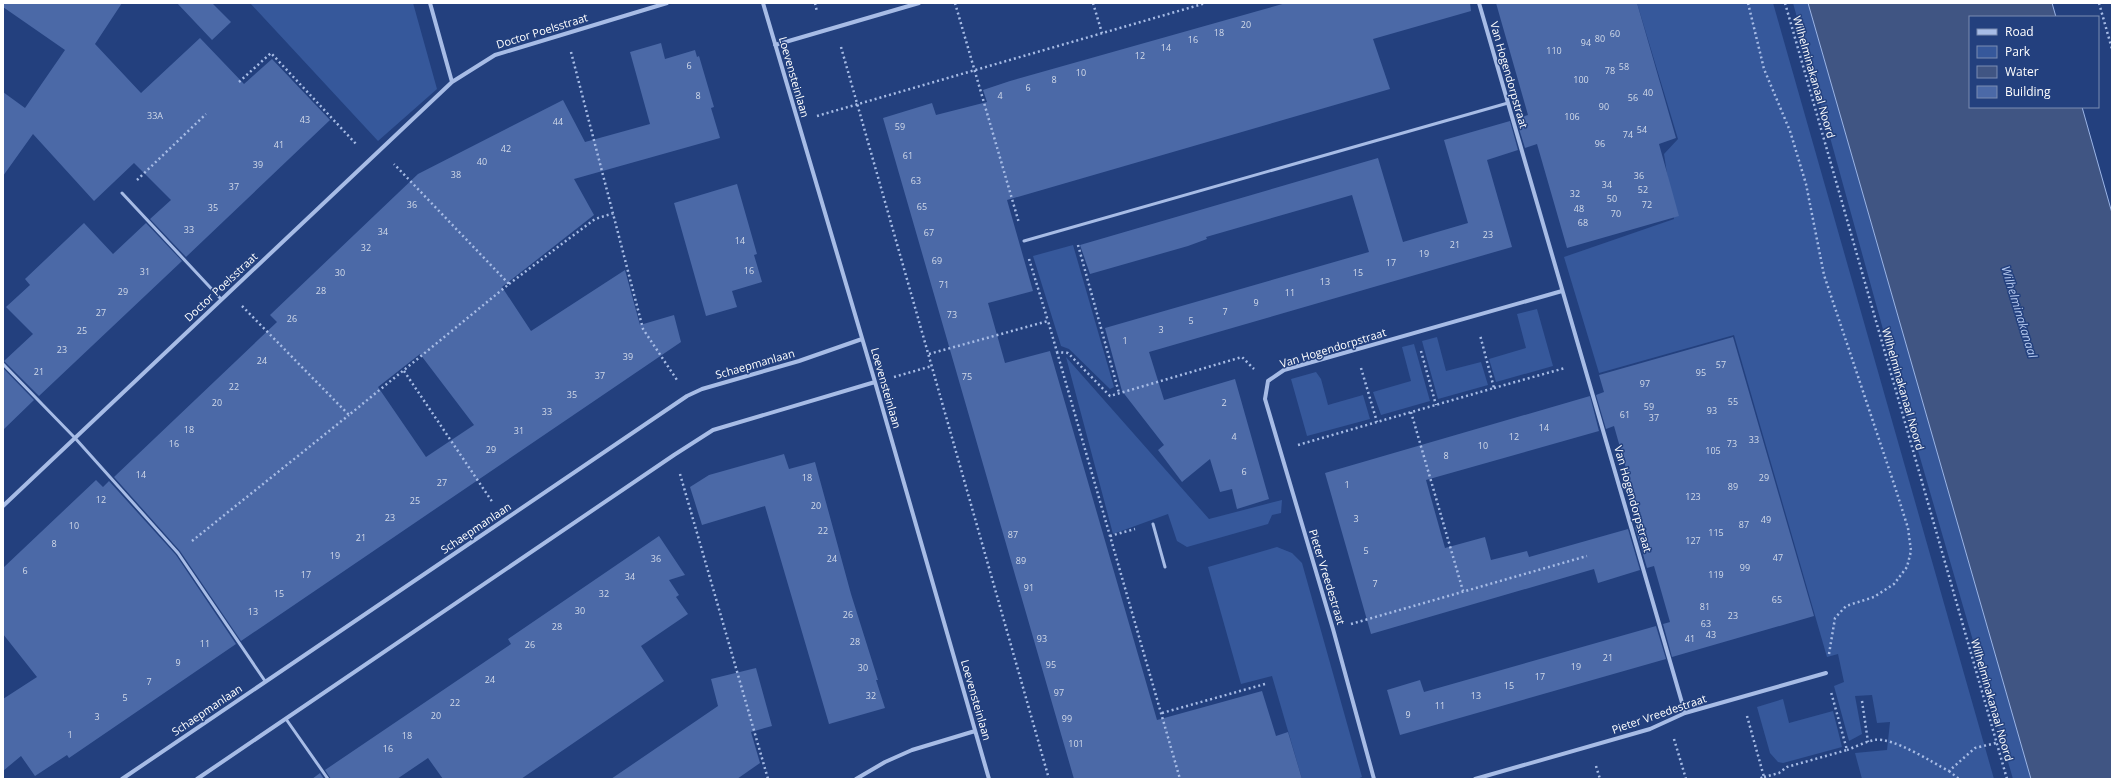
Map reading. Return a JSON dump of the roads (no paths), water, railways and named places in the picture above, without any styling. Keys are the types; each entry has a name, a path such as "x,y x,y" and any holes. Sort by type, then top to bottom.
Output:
{"street":[{"path":"430,3 452,82"},
{"name":"Doctor Poelsstraat","path":"3,506 452,82 495,55 566,32 667,3"},
{"name":"Loevensteinlaan","path":"763,3 875,382 989,779"},
{"path":"775,45 919,3"},
{"name":"Van Hogendorpstraat","path":"1479,3 1685,713"},
{"name":"Van Hogendorpstraat","path":"1268,381 1284,370 1562,291"},
{"name":"Schaepmanlaan","path":"122,779 687,396 702,389 799,361 862,339"},
{"name":"Pieter Vreedestraat","path":"1268,381 1264,399 1333,629 1374,779"},
{"path":"197,779 713,430 875,382"},
{"name":"Pieter Vreedestraat","path":"1475,779 1650,729 1685,713 1826,673"},
{"path":"856,779 885,762 912,750 975,731"}],"lane":[{"path":"1024,241 1508,102"},
{"path":"122,194 221,299"},
{"path":"3,364 75,438 178,552 265,682"},
{"path":"1153,524 1165,567"},
{"path":"286,719 328,779"}],"water":[{"name":"Wilhelminakanaal","path":"1808,3 2052,3 2056,16 1969,16 1969,108 2082,108 2112,213 2112,779 2031,779"}]}
